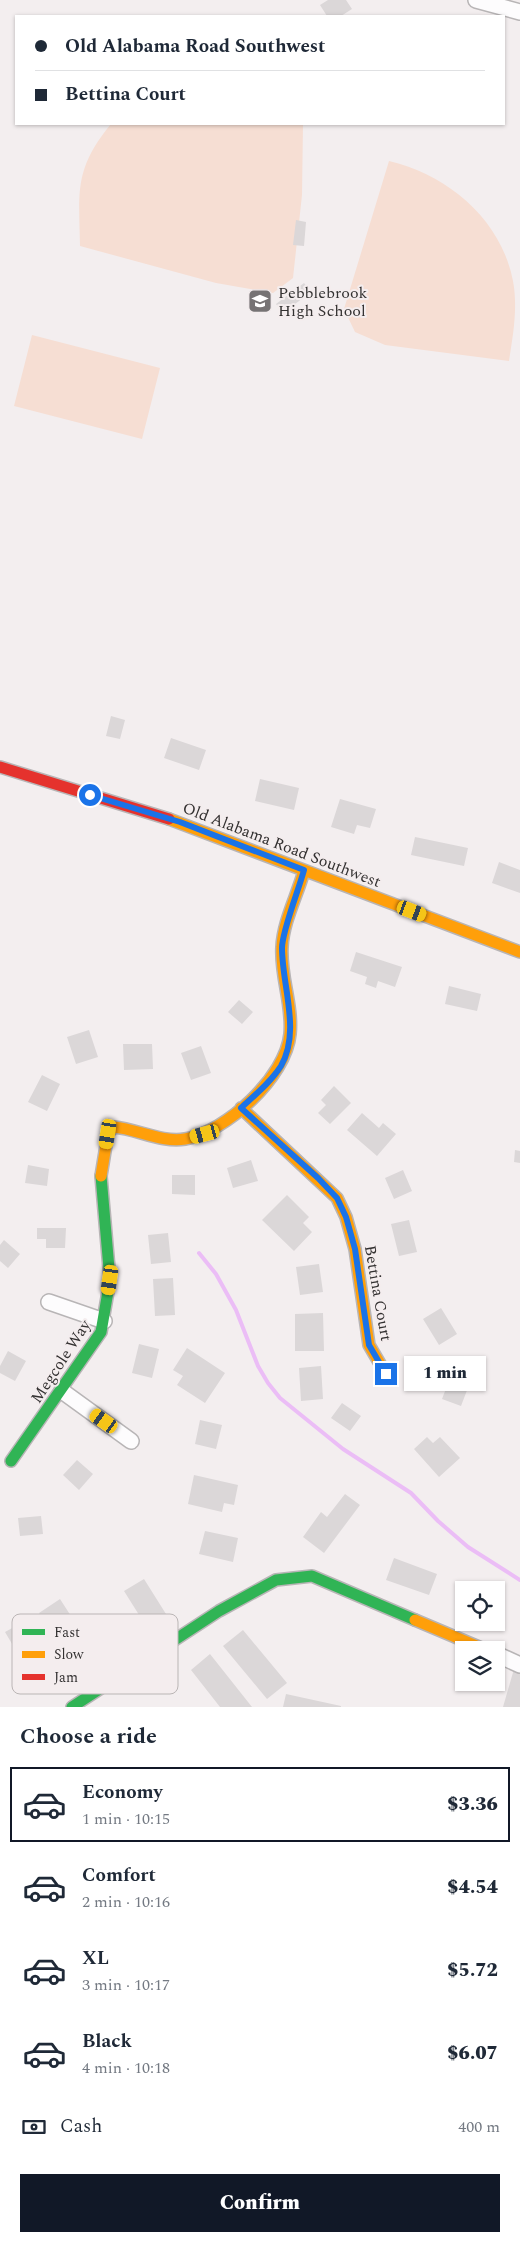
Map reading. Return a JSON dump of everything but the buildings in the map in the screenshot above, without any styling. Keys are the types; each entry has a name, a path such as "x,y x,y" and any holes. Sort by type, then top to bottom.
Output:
{"street":[{"path":"476,0 520,12"},
{"name":"Old Alabama Road Southwest","path":"0,767 180,822 520,952"},
{"name":"Megcole Way","path":"11,1461 102,1332 110,1280 101,1178 108,1134 114,1126 129,1127 148,1134 184,1139 205,1134 241,1108 266,1084 281,1066 290,1035 282,946 304,870"},
{"name":"Bettina Court","path":"241,1108 318,1178 337,1198 346,1217 355,1249 369,1345 386,1374"},
{"path":"49,1302 104,1321"},
{"path":"62,1391 131,1441"},
{"path":"178,1638 220,1611 276,1580 312,1576 465,1641"},
{"path":"505,1658 520,1664"},
{"path":"72,1707 92,1694"}],"shaded area":[{"path":"110,125 303,125 302,195 293,278 273,293 216,283 80,246 79,210 81,181 90,154"},
{"path":"389,161 432,177 451,189 469,203 484,219 497,238 507,259 513,281 515,301 509,361 385,345 355,332 344,309"},
{"path":"32,335 160,368 142,439 14,406"}],"waterway":[{"path":"199,1253 216,1274 236,1310 258,1366 280,1398 343,1449 411,1493 438,1521 468,1547 520,1580"}],"traffic: fast":[{"path":"11,1461 101,1332 110,1280 101,1176"},
{"path":"178,1638 219,1611 276,1580 312,1576 415,1620"},
{"path":"72,1707 92,1694"}],"traffic: slow":[{"path":"169,819 520,952"},
{"path":"101,1176 108,1133 114,1127 176,1140 201,1134 218,1126 235,1114 266,1084 278,1068 286,1051 290,1034 290,1012 282,958 283,938 304,871"},
{"path":"241,1108 337,1198 346,1217 355,1249 369,1345 386,1374"},
{"path":"415,1620 465,1641"}],"traffic: jam":[{"path":"0,767 169,819"}],"place":[{"name":"Pebblebrook High School","path":"260,301"}],"route":[{"path":"90,795 180,822 304,870 282,946 290,1035 287,1050 281,1066 274,1075 241,1108 318,1178 337,1198 346,1217 355,1249 369,1345 386,1374"}]}
